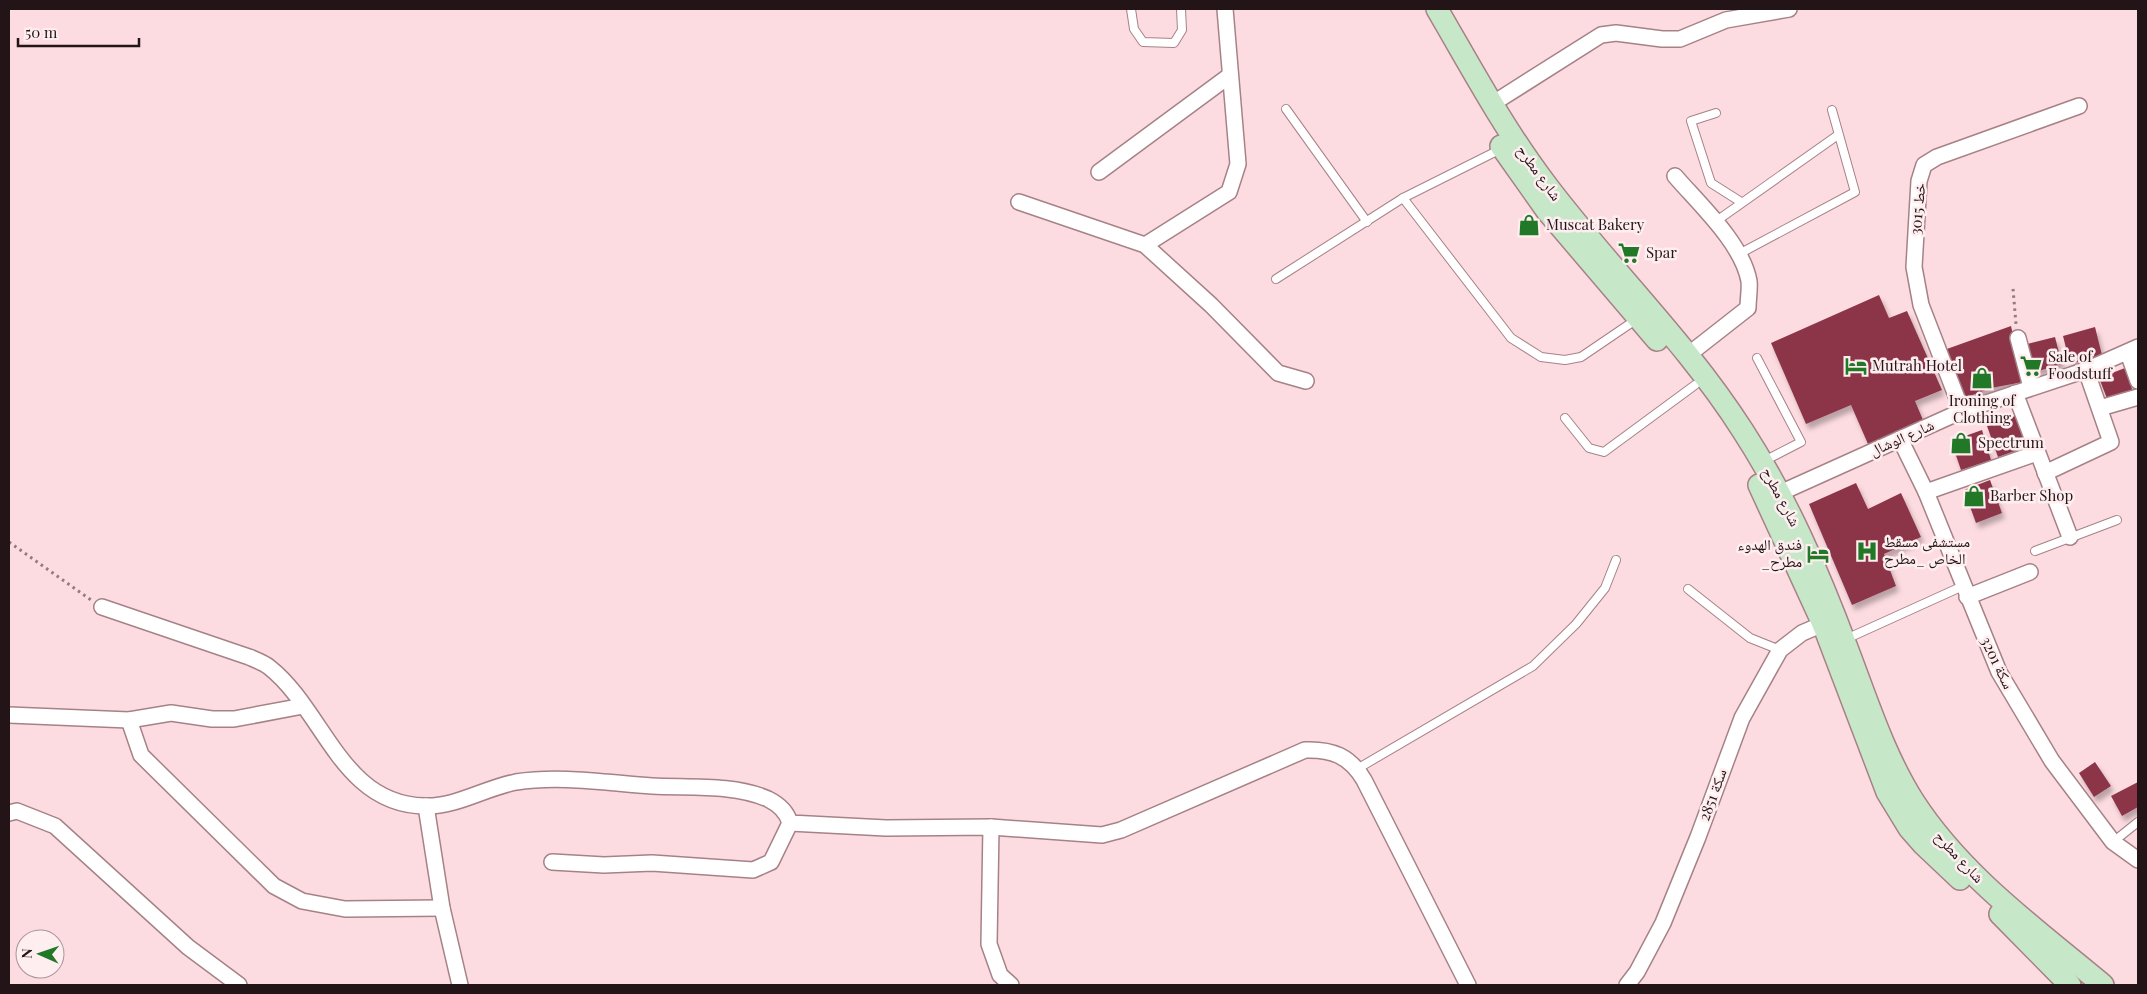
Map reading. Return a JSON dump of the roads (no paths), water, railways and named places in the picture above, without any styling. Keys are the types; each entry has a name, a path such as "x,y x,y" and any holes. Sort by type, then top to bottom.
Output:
{"main road":[{"name":"شارع مطرح","path":"1423,9 1502,148 1547,211 1695,385 1753,473 1773,512 1822,624 1884,786 1905,822 1923,844 1997,911 2070,985"},
{"name":"شارع مطرح","path":"1437,9 1492,104 1549,189 1688,355 1727,407 1762,462 1780,493 1811,557 1889,756 1926,819 1974,875 2103,985"}],"street":[{"path":"1145,245 1229,192 1238,164 1229,76 1225,9"},
{"path":"1492,104 1601,35 1616,33 1662,39 1680,39 1739,13 1789,9"},
{"path":"1099,172 1229,76"},
{"name":"3015 خط","path":"1962,411 1921,305 1914,267 1919,181 1924,165 1936,156 2079,106"},
{"path":"1675,176 1715,222 1739,254 1749,281 1748,308 1688,355"},
{"path":"1019,202 1145,245 1211,305 1278,373 1306,380"},
{"path":"2018,338 2031,387"},
{"path":"2133,350 2138,381"},
{"name":"شارع الوشال","path":"1780,493 1962,411 2086,370 2133,350"},
{"path":"2044,473 2111,442 2086,370"},
{"path":"2016,393 2044,473 2070,537"},
{"path":"2100,408 2138,397"},
{"name":"سكة 3201","path":"1900,438 1926,492 1999,672 2052,761 2113,842 2138,860"},
{"path":"1926,492 2037,453"},
{"path":"1965,592 2030,572"},
{"path":"102,607 268,666 286,683 348,768 364,783 398,802 426,806 446,804 490,788 516,782 570,781 732,790 769,800 787,812 790,823 771,862 753,870 652,863 604,865 552,862"},
{"name":"سكة 2851","path":"1627,985 1637,972 1662,922 1698,838 1742,718 1780,650 1802,633 1822,624"},
{"path":"9,715 129,720 171,713 212,718 242,718 303,706"},
{"path":"129,720 141,756 274,886 302,901 338,908 442,908"},
{"path":"790,823 886,828 991,827 1102,835 1121,830 1305,750 1322,749 1342,755 1357,769 1466,984"},
{"path":"426,806 442,908 460,985"},
{"path":"9,814 16,811 55,826 188,947 239,985"},
{"path":"991,827 989,944 1000,975 1011,985"}],"lane":[{"path":"1131,9 1134,29 1143,42 1174,43 1182,30 1181,9"},
{"path":"1286,109 1367,222"},
{"path":"1739,254 1855,192 1832,110"},
{"path":"1716,113 1690,121 1711,183 1741,202"},
{"path":"1715,222 1838,135"},
{"path":"1276,279 1404,198 1502,148"},
{"path":"1404,198 1511,338 1540,357 1565,360 1581,357 1638,318"},
{"path":"1757,358 1801,442 1762,462"},
{"path":"1565,418 1589,448 1604,452 1695,385"},
{"path":"2035,551 2117,520"},
{"path":"1357,769 1533,666 1576,624 1605,588 1616,560"},
{"path":"1688,589 1750,638 1780,650"},
{"path":"1844,640 1965,592"},
{"path":"2113,842 2138,822"}],"place":[{"name":"Muscat Bakery","path":"1529,225"},
{"name":"Spar","path":"1629,253"},
{"name":"Mutrah Hotel","path":"1856,366"},
{"name":"Sale of Foodstuff","path":"2031,366"},
{"name":"Ironing of Clothing","path":"1982,378"},
{"name":"Spectrum","path":"1961,443"},
{"name":"Barber Shop","path":"1974,496"},
{"name":"مستشفى مسقط الخاص _مطرح","path":"1867,551"},
{"name":"فندق الهدوء _مطرح","path":"1818,554"}]}
